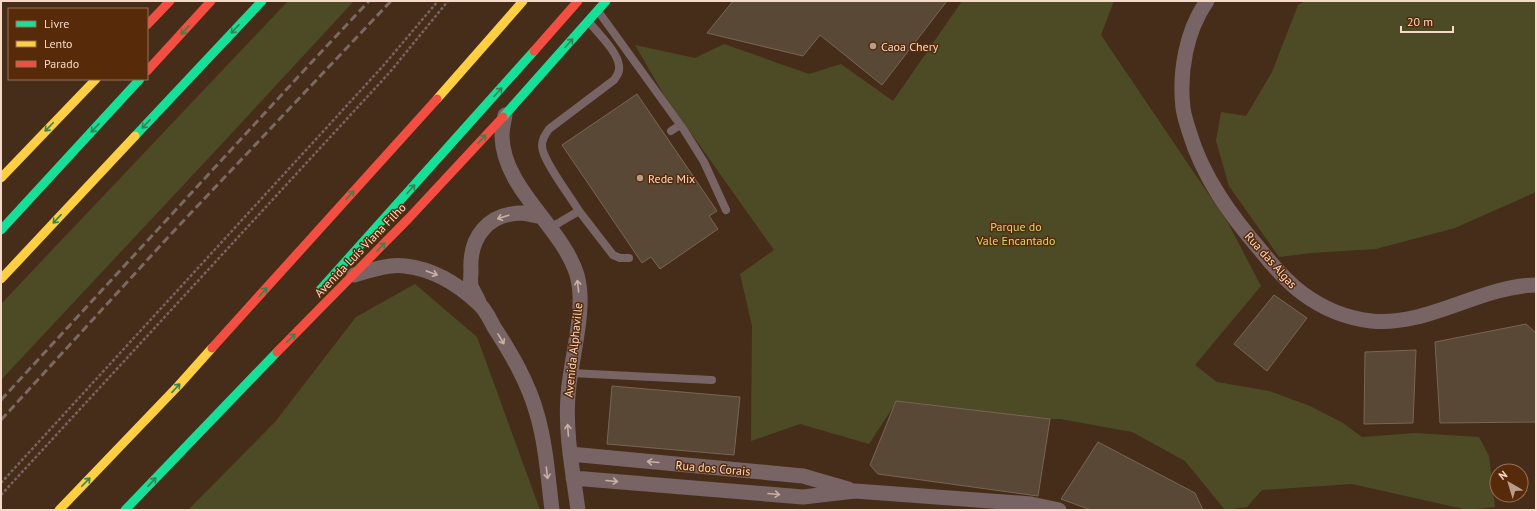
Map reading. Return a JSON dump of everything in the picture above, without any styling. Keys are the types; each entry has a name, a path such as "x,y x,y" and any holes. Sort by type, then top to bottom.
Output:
{"main road":[{"path":"148,25 170,1"},
{"path":"148,70 211,1"},
{"path":"1,279 262,1"},
{"path":"59,510 183,380 497,32 523,1"},
{"path":"313,299 578,1"},
{"name":"Avenida Luís Viana Filho","path":"125,510 221,409 354,275 505,114 606,1"},
{"path":"1,178 95,80"},
{"path":"1,230 139,80"},
{"path":"221,409 292,324"}],"street":[{"name":"Rua das Algas","path":"1207,1 1189,40 1181,73 1183,109 1193,144 1206,174 1226,208 1280,273 1301,293 1322,306 1345,316 1372,321 1399,320 1433,312 1515,287 1536,286"},
{"name":"Avenida Alphaville","path":"505,114 502,136 507,159 519,184 563,246 577,275 579,285 578,328 571,373 567,414 570,454 578,510"},
{"path":"546,222 524,213 496,219 485,227 476,237 470,264 471,286 481,306 518,366 531,393 541,431 552,510"},
{"path":"354,275 383,267 404,266 423,270 438,275 454,284 481,306"},
{"name":"Rua dos Corais","path":"570,454 803,476 855,491"},
{"path":"746,492 747,471"},
{"name":"Rua dos Corais","path":"573,478 803,496 855,491 1031,504 1059,510"}],"lane":[{"path":"598,10 680,125 704,162 726,210"},
{"path":"588,21 616,56 619,65 619,73 614,80 548,129 543,138 542,147 546,158 579,211 613,255 620,258 629,258"},
{"path":"671,131 680,125"},
{"path":"546,222 579,211"},
{"path":"571,373 712,380"}],"path":[{"path":"1,483 377,72 438,1"},
{"path":"1,495 390,72 448,1"}],"green space":[{"path":"288,1 354,1 1,380 1,304"},
{"name":"Parque do Vale Encantado","path":"962,1 1114,1 1101,35 1228,223 1261,286 1195,365 1217,382 1269,391 1310,406 1343,423 1362,437 1415,433 1479,437 1489,456 1489,503 1495,503 1495,507 1468,510 1352,484 1262,490 1247,507 1225,510 1185,461 1132,432 1060,419 897,401 869,444 800,424 751,441 752,326 740,274 774,250 664,95 635,45 695,58 724,44 809,74 841,64 893,101"},
{"path":"1306,1 1536,1 1536,192 1455,228 1376,249 1311,253 1279,257 1229,186 1216,141 1221,112 1246,116 1272,72 1298,5"},
{"path":"415,284 477,337 540,510 188,510 275,422 356,317"}],"building":[{"name":"Caoa Chery","path":"733,1 947,1 882,85 820,35 803,56 707,33"},
{"name":"Rede Mix","path":"637,94 717,211 709,216 718,229 660,269 651,257 642,263 562,145"},
{"path":"1274,295 1307,318 1267,371 1234,344"},
{"path":"1526,324 1536,333 1536,422 1440,423 1435,342"},
{"path":"1416,350 1413,423 1364,424 1365,352"},
{"path":"612,386 740,397 734,455 607,444"},
{"path":"896,401 1050,419 1038,496 878,474 870,465"},
{"path":"1098,442 1195,493 1203,510 1091,510 1061,499"}],"railway":[{"path":"1,400 369,1"},
{"path":"1,420 172,233 391,1"}],"traffic: fast":[{"path":"135,136 262,1"},
{"path":"503,117 606,1"},
{"path":"320,290 534,51"},
{"path":"1,230 139,80"},
{"path":"125,510 277,352"}],"traffic: slow":[{"path":"437,99 523,1"},
{"path":"1,178 95,80"},
{"path":"1,279 135,136"},
{"path":"59,510 178,386 212,348"}],"traffic: jam":[{"path":"148,24 170,1"},
{"path":"148,70 211,1"},
{"path":"534,51 578,1"},
{"path":"212,348 437,99"},
{"path":"277,352 409,218 503,117"}],"place":[{"name":"Caoa Chery","path":"873,46"},
{"name":"Rede Mix","path":"640,178"}]}
